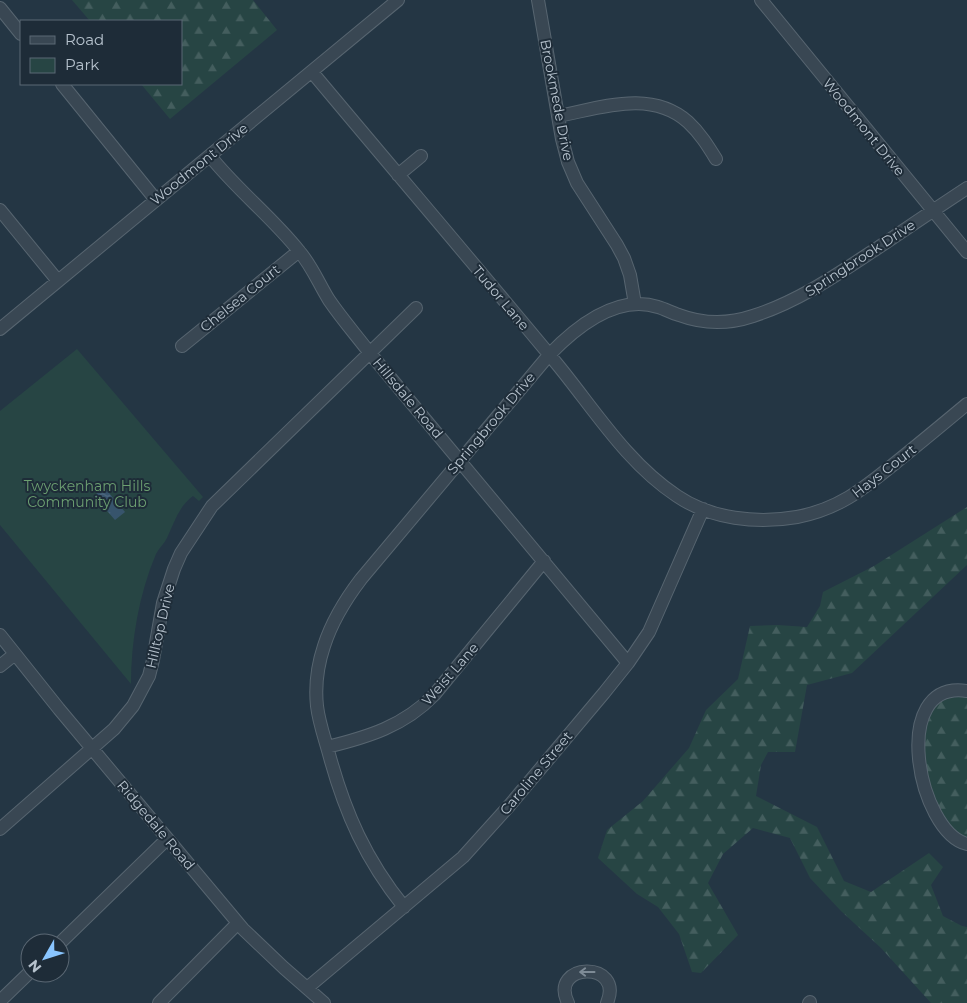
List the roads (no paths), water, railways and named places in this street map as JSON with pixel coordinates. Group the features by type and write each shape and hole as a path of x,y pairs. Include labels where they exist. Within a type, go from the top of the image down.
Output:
{"street":[{"name":"Woodmont Drive","path":"0,329 398,0"},
{"name":"Brookmede Drive","path":"538,0 562,139 571,169 587,201 617,245 630,275 635,304"},
{"name":"Woodmont Drive","path":"761,0 967,252"},
{"path":"0,8 20,33"},
{"name":"Tudor Lane","path":"312,72 631,456 647,473 679,498 703,509"},
{"path":"63,85 156,200"},
{"path":"558,116 625,103 643,102 661,106 688,122 703,139 716,159"},
{"name":"Hillsdale Road","path":"210,156 225,175 276,224 299,251 314,272 329,300 369,352 628,663"},
{"path":"398,174 422,156"},
{"name":"Springbrook Drive","path":"404,907 383,880 360,842 339,791 321,725 317,695 320,665 329,630 346,599 549,355 603,312 624,305 635,304 657,306 680,316 704,321 733,321 754,316 797,298 830,279 967,188"},
{"path":"0,210 58,281"},
{"name":"Chelsea Court","path":"182,346 299,251"},
{"name":"Hilltop Drive","path":"0,828 124,718 142,691 153,660 159,622 168,586 181,553 201,521 224,493 416,308"},
{"name":"Hays Court","path":"703,509 737,518 764,520 797,517 827,508 862,490 967,404"},
{"name":"Caroline Street","path":"307,988 448,871 486,833 628,663 648,632 703,509"},
{"name":"Weist Lane","path":"327,747 374,734 394,726 417,711 434,694 544,562"},
{"name":"Ridgedale Road","path":"0,635 238,923 277,962 324,1003"},
{"path":"0,666 15,654"},
{"path":"967,691 956,689 944,692 930,702 921,720 918,746 923,784 936,817 948,834 954,839 967,844"},
{"path":"70,934 167,839"},
{"path":"159,1003 238,923"},
{"path":"568,1003 565,991 571,978 584,970 591,970 604,977 608,984 610,990 607,1003"},
{"path":"0,1001 20,982"}],"water":[{"path":"104,487 125,512 115,520 94,496"}],"park label":[{"name":"Twyckenham Hills Community Club","path":"87,494"}]}
